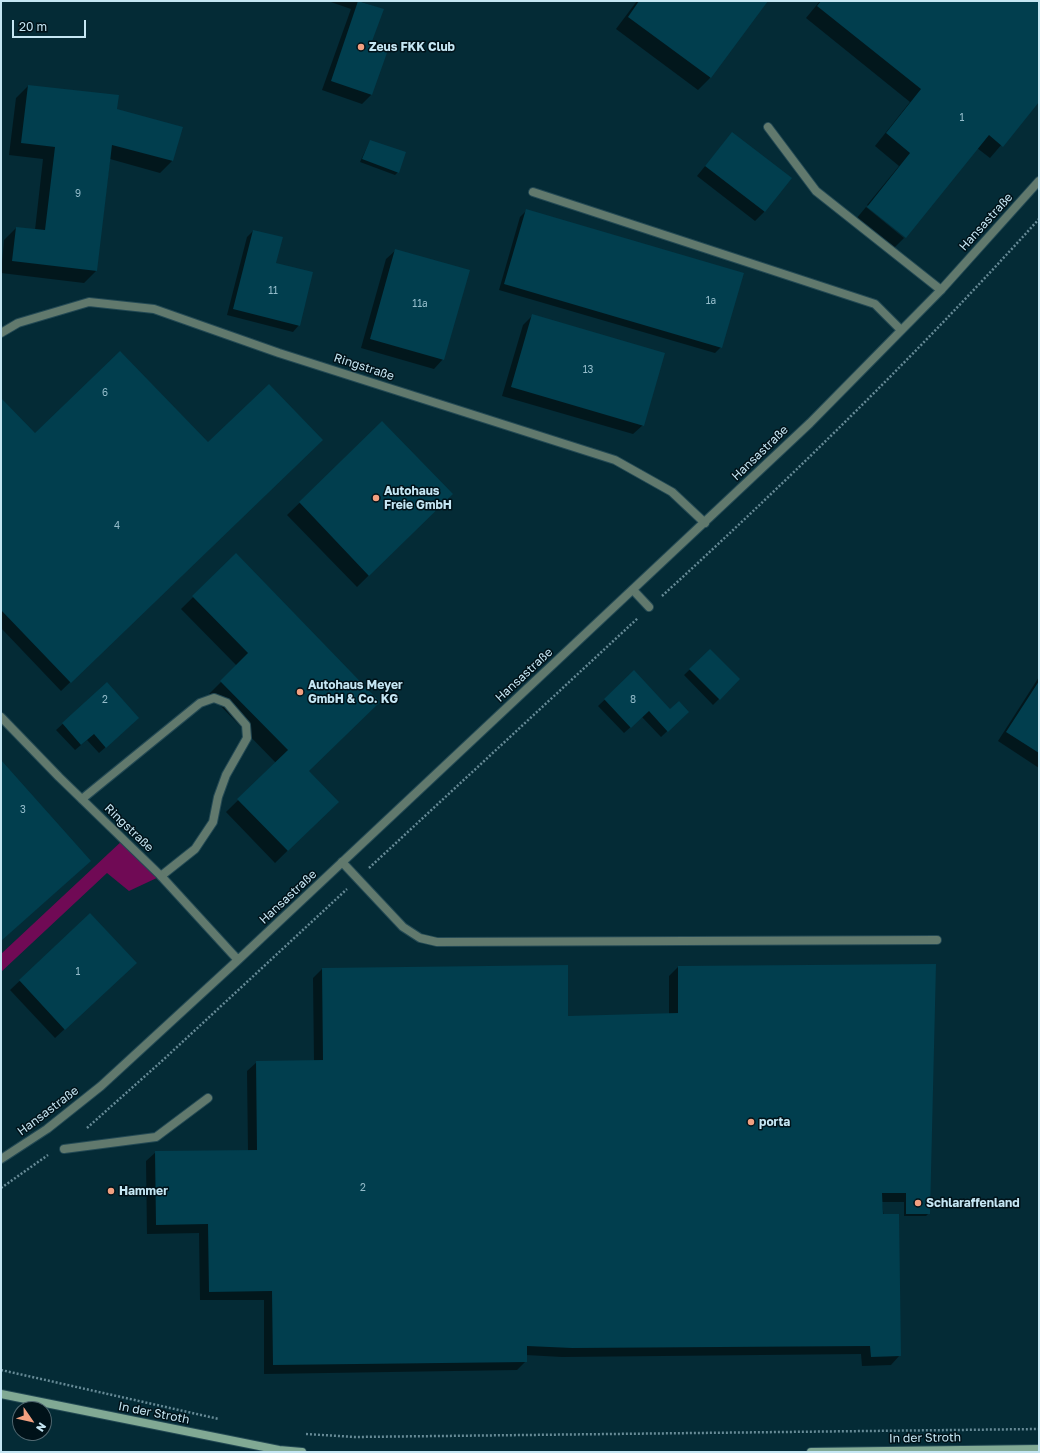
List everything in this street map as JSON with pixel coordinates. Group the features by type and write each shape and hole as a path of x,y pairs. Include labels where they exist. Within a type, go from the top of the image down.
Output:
{"street":[{"path":"768,127 816,191 886,244 941,290"},
{"name":"Hansastraße","path":"1,1159 47,1129 101,1086 238,960 705,523 810,423 941,290 1039,181"},
{"path":"532,192 875,304 901,330"},
{"name":"Ringstraße","path":"1,333 18,323 89,302 154,309 280,353 615,460 672,492 705,523"},
{"path":"633,590 649,607"},
{"path":"82,799 200,703 214,698 227,703 246,725 247,738 226,775 218,797 213,822 195,849 161,876"},
{"name":"Ringstraße","path":"1,717 161,876 238,960"},
{"path":"342,862 403,928 420,938 437,942 938,940"},
{"path":"64,1149 156,1137 208,1098"},
{"name":"In der Stroth","path":"1,1394 279,1450 302,1452"},
{"name":"In der Stroth","path":"811,1452 1039,1449"}],"path":[{"path":"84,1131 169,1055 649,607 725,538 878,390 1039,219"},
{"path":"1,1188 50,1154"},
{"path":"1,1370 222,1420"},
{"path":"299,1434 354,1437 1039,1429"}],"shaded area":[{"path":"124,839 161,876 129,891 107,873 1,972 1,954"}],"building":[{"name":"Zeus FKK Club","path":"358,1 384,9 371,44 388,50 372,95 331,81"},
{"path":"639,1 768,1 711,78 628,17"},
{"path":"821,1 1039,1 1039,102 1003,147 989,135 906,238 867,207 910,153 886,133 921,89 817,6"},
{"path":"28,85 119,95 117,109 183,127 173,161 112,145 97,271 12,261 16,227 45,230 55,147 21,143"},
{"path":"732,132 792,178 765,212 705,166"},
{"path":"370,140 406,152 399,173 362,159"},
{"path":"526,209 744,273 722,348 504,284"},
{"path":"253,230 283,237 276,263 313,272 300,326 233,309"},
{"path":"395,249 470,270 444,360 370,339"},
{"path":"532,314 665,353 644,426 511,387"},
{"path":"120,351 208,442 269,384 323,440 71,683 1,610 1,398 35,433"},
{"name":"Autohaus Freie GmbH","path":"382,421 453,494 369,576 299,502"},
{"name":"Autohaus Meyer GmbH & Co. KG","path":"236,553 380,702 309,771 339,802 288,851 237,799 288,750 220,681 248,653 192,596"},
{"path":"710,649 740,679 720,700 689,669"},
{"path":"634,670 670,709 679,701 689,712 668,732 649,711 631,728 604,699"},
{"path":"1039,681 1039,753 1006,732"},
{"path":"107,682 139,718 106,748 94,734 81,745 62,723"},
{"path":"1,760 91,861 1,941"},
{"path":"90,913 137,963 65,1030 19,980"},
{"path":"936,964 930,1214 906,1214 906,1193 882,1193 883,1214 899,1214 901,1356 871,1357 870,1346 572,1348 527,1346 527,1362 273,1365 272,1291 209,1292 208,1224 156,1225 155,1151 257,1150 256,1061 323,1060 322,968 568,965 568,1016 678,1013 678,966"}],"place":[{"name":"Zeus FKK Club","path":"361,47"},
{"name":"Autohaus Freie GmbH","path":"376,498"},
{"name":"Autohaus Meyer GmbH & Co. KG","path":"300,692"},
{"name":"porta","path":"751,1122"},
{"name":"Hammer","path":"111,1191"},
{"name":"Schlaraffenland","path":"918,1203"}]}
